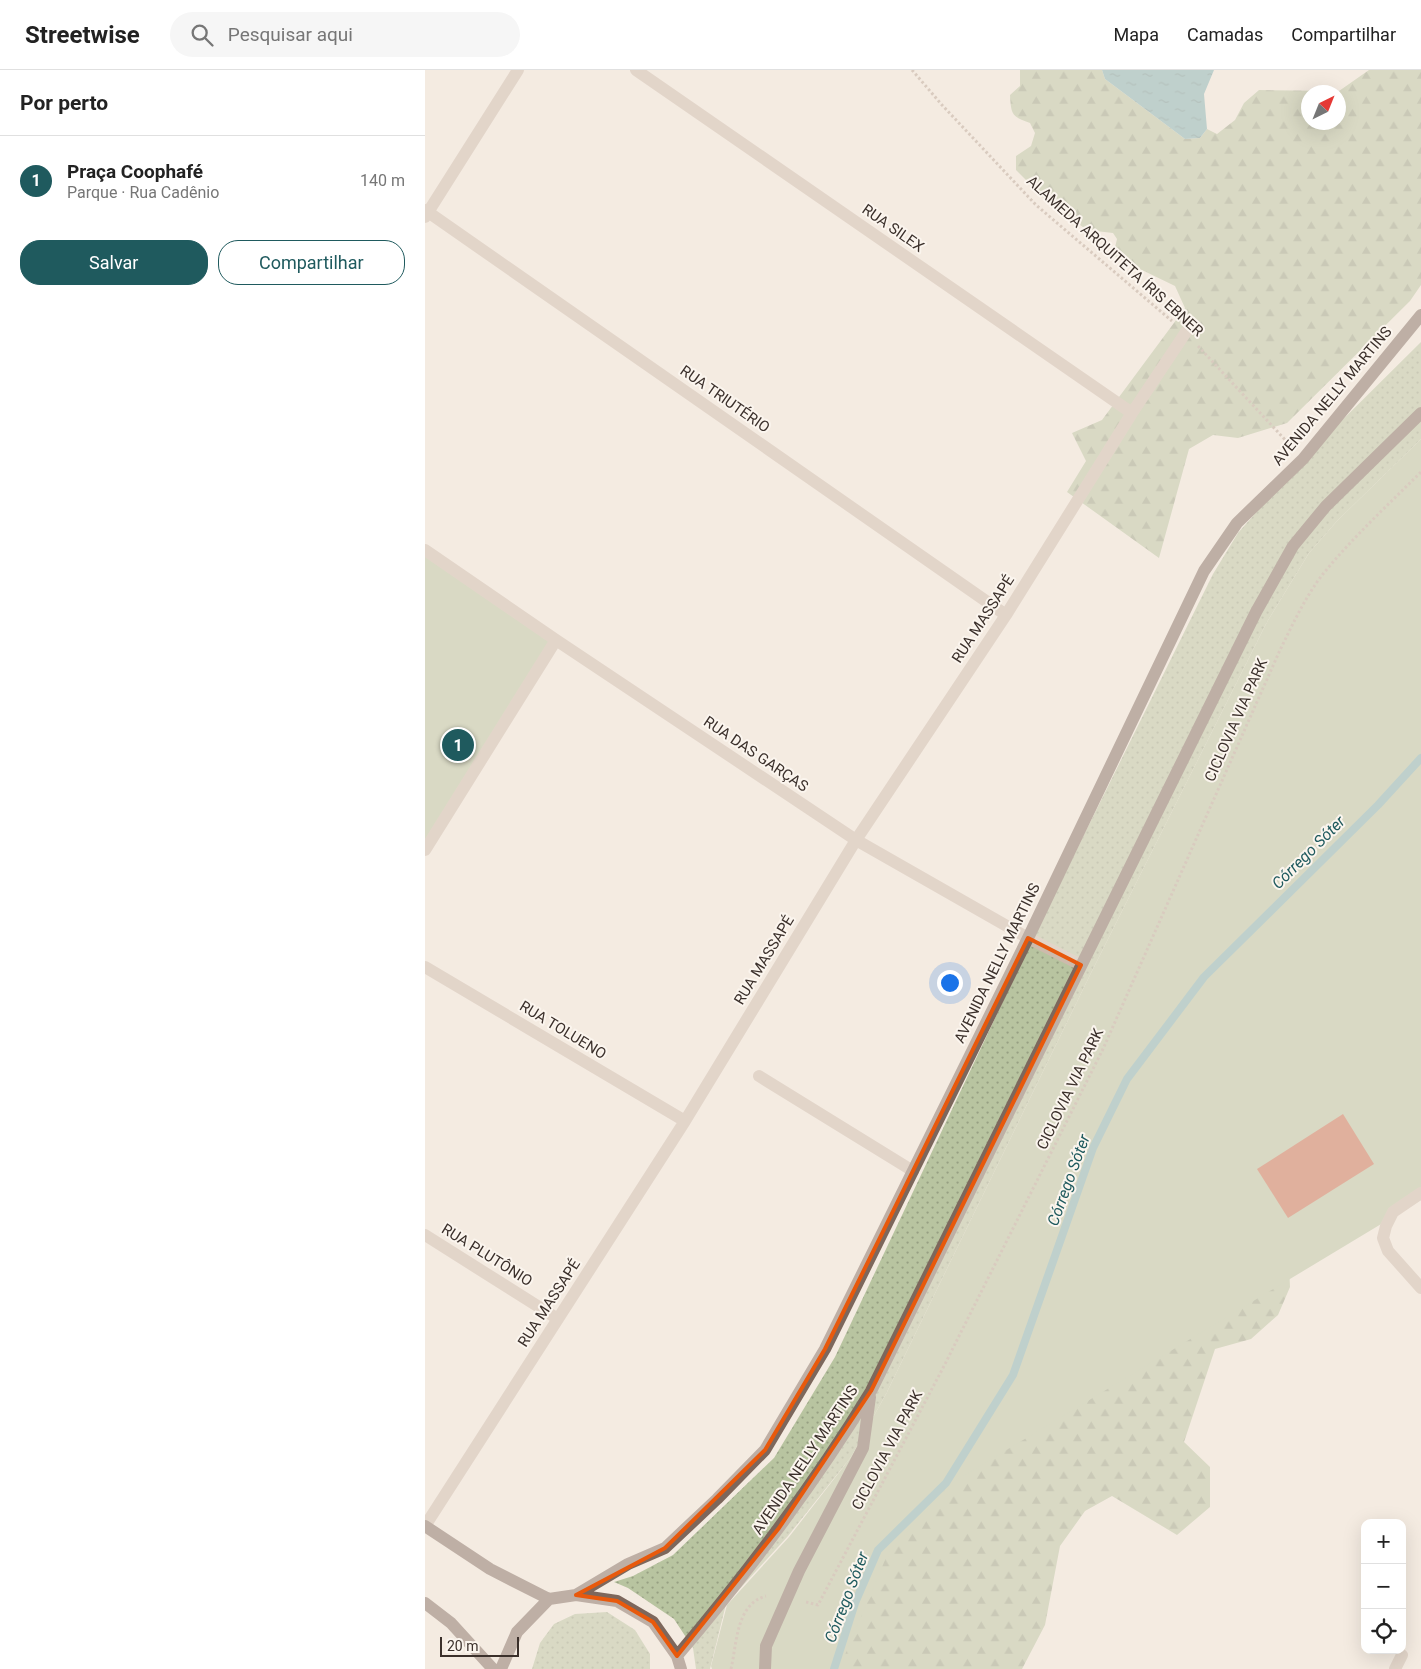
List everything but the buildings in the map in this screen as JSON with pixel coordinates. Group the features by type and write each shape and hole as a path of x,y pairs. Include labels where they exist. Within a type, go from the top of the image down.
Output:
{"main road":[{"name":"AVENIDA NELLY MARTINS","path":"577,1595 628,1564 665,1548 765,1450 825,1349 1028,938 1204,572 1237,523 1303,459 1421,315"},
{"name":"AVENIDA NELLY MARTINS","path":"677,1656 779,1528 840,1442 871,1392 1256,612 1293,546 1326,506 1421,413"},
{"path":"765,1669 766,1646 799,1571 863,1448 871,1392"},
{"path":"425,1526 490,1569 549,1599 577,1595 617,1601 653,1622 677,1656 681,1669"},
{"path":"501,1669 517,1632 549,1599"},
{"path":"425,1603 451,1623 493,1669"}],"street":[{"path":"426,213 518,70"},
{"name":"RUA SILEX","path":"636,70 1132,413"},
{"name":"RUA TRIUTÉRIO","path":"426,213 1006,615"},
{"name":"RUA MASSAPÉ","path":"425,1526 685,1121 856,840 1006,615 1185,332"},
{"name":"RUA DAS GARÇAS","path":"425,550 556,640 856,840 1028,938 1081,965"},
{"path":"425,850 556,640"},
{"name":"RUA TOLUENO","path":"425,967 685,1121"},
{"path":"759,1076 913,1171"},
{"path":"1421,1193 1393,1212 1386,1226 1383,1238 1388,1251 1421,1288"},
{"name":"RUA PLUTÔNIO","path":"425,1236 558,1319"},
{"path":"1395,1669 1402,1656"}],"path":[{"name":"ALAMEDA ARQUITETA ÍRIS EBNER","path":"912,70 1037,205 1185,332 1303,459"},
{"name":"CICLOVIA VIA PARK","path":"731,1669 740,1625 746,1610 757,1598 771,1594 818,1605 944,1366 1103,1049 1279,650 1307,598 1323,574 1371,521 1421,472"}],"highlighted area":[{"path":"1028,938 1081,965 871,1391 779,1528 677,1656 653,1622 617,1601 576,1595 665,1548 765,1450 825,1349"}],"green space":[{"path":"1020,70 1102,70 1105,79 1185,139 1200,138 1207,129 1217,134 1235,120 1244,103 1259,90 1301,91 1301,130 1346,130 1346,86 1369,70 1421,70 1421,285 1410,301 1287,423 1238,438 1213,435 1189,449 1159,558 1067,492 1086,461 1072,433 1102,420 1185,308 1175,286 1113,256 1117,239 1113,233 1087,230 1048,202 1016,170 1016,156 1031,146 1035,133 1030,123 1019,119 1013,114 1010,95 1020,86"},
{"path":"1421,342 1421,439 1337,521 1309,553 1267,622 1090,975 886,1394 851,1457 788,1536 726,1604 710,1669 696,1669 693,1648 674,1619 628,1588 614,1582 633,1576 673,1555 774,1458 835,1357 1032,940 1213,574 1238,533 1303,459"},
{"path":"1421,439 1421,1200 950,1484 888,1553 842,1662 832,1669 712,1669 711,1666 727,1605 789,1537 851,1457 886,1394 1090,975 1267,622 1309,553 1337,521"},
{"path":"425,550 556,640 425,850"},
{"path":"1288,1245 1290,1287 1278,1315 1251,1339 1215,1349 1184,1442 1210,1467 1210,1507 1177,1535 1112,1496 1085,1511 1060,1546 1045,1625 1022,1669 762,1669 877,1531"},
{"path":"607,1612 635,1630 650,1654 650,1669 532,1669 540,1643 554,1624 575,1614"}],"water":[{"path":"1102,70 1214,70 1204,94 1207,129 1200,138 1185,139 1105,79"}],"waterway":[{"name":"Córrego Sóter","path":"834,1669 855,1603 878,1550 946,1483 1013,1375 1093,1148 1127,1079 1204,977 1378,805 1421,758"}],"place":[{"name":"Praça Coophafé","path":"458,745"}]}
